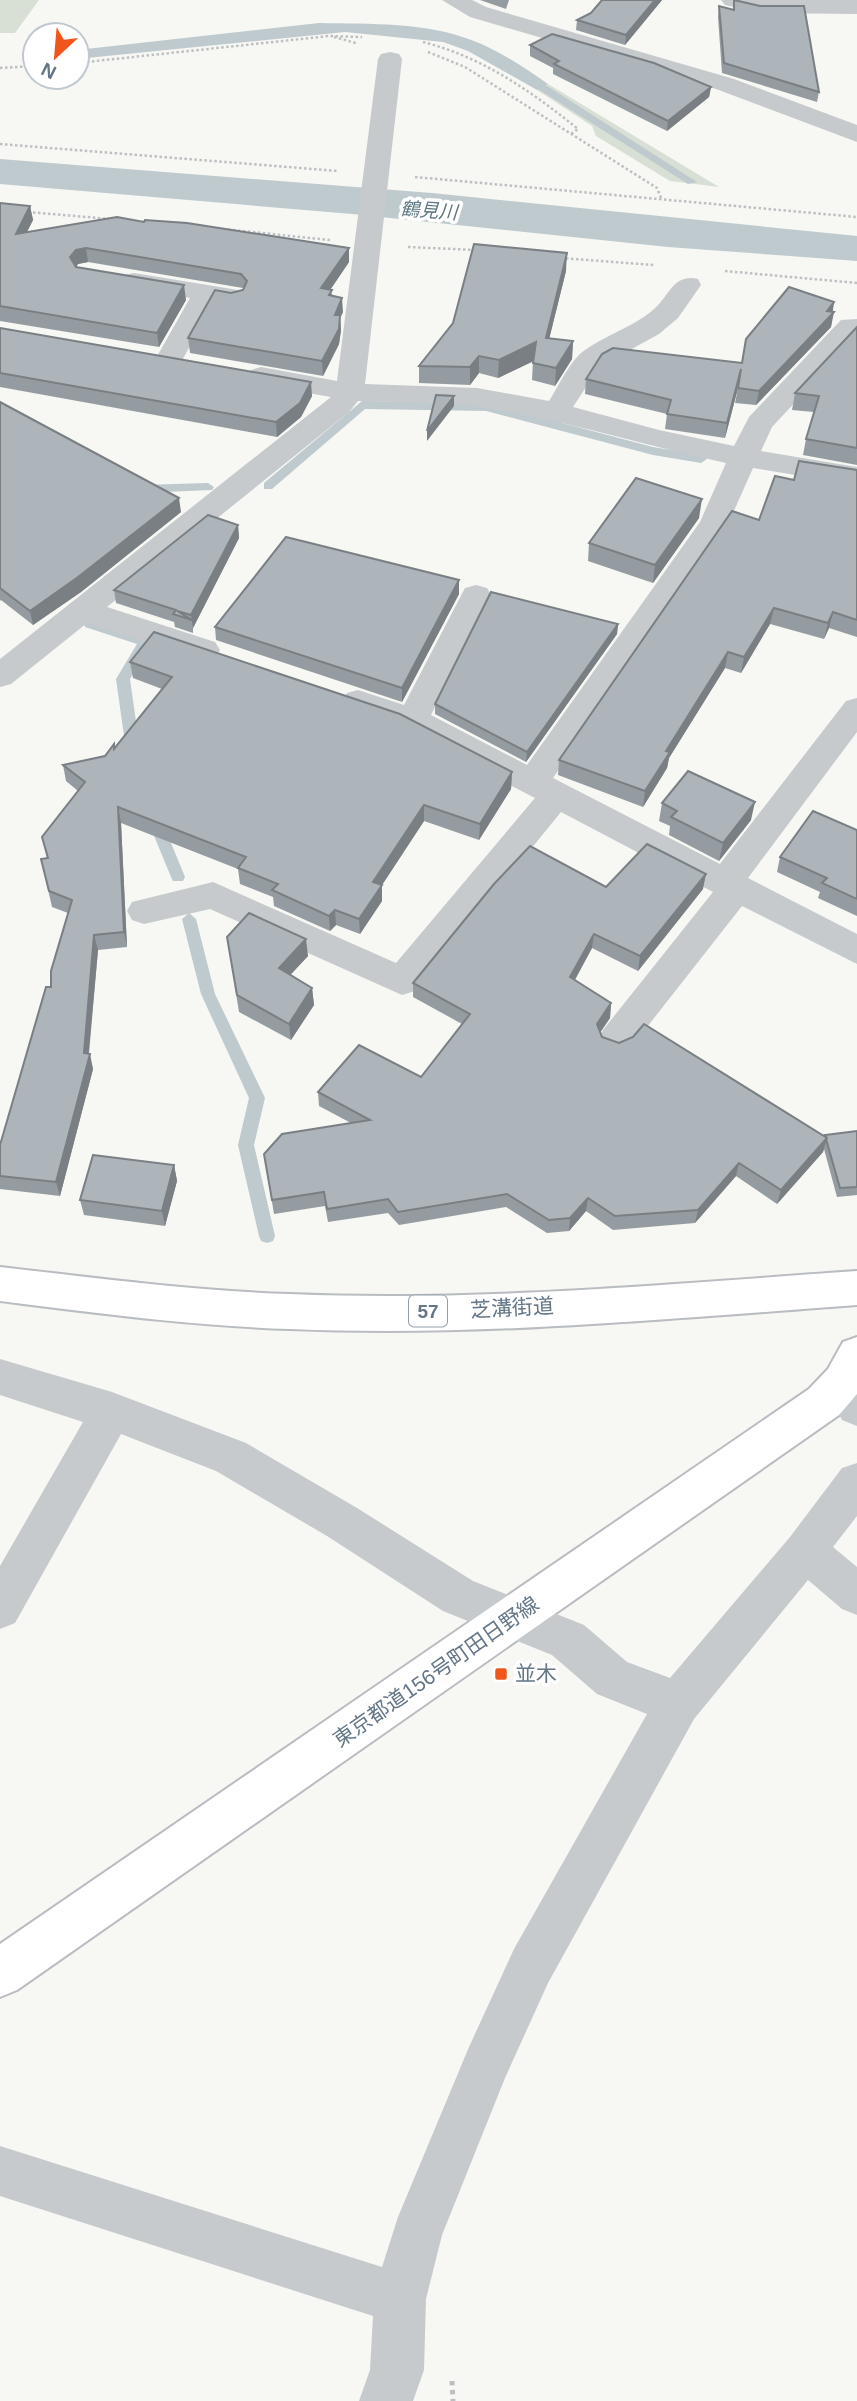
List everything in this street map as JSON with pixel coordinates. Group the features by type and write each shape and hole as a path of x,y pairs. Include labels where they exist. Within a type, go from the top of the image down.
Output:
{"main road":[{"name":"芝溝街道","path":"0,1284 155,1303 332,1313 484,1310 857,1288"},
{"name":"東京都道156号町田日野線","path":"0,1973 852,1381"}],"street":[{"path":"454,0 499,18 725,84 857,134"},
{"path":"733,0 759,6 857,7"},
{"path":"5,666 83,610 339,406 350,392 390,59"},
{"path":"114,277 219,295 169,360"},
{"path":"556,411 589,361 649,328 668,312 688,285"},
{"path":"144,911 213,895 402,981 545,788 714,524 759,424 851,326 857,327"},
{"path":"234,372 350,392 477,397 556,411 657,439 743,457 857,476"},
{"path":"412,720 476,594"},
{"path":"83,610 228,658"},
{"path":"333,693 412,720 857,950"},
{"path":"616,1040 857,709"},
{"path":"0,1377 112,1411 231,1457 342,1522 458,1596 568,1640 613,1679 678,1703"},
{"path":"0,1608 112,1411"},
{"path":"386,2401 397,2370 400,2299 416,2235 485,2064 519,1991 579,1877 678,1703 805,1551 857,1482"},
{"path":"805,1551 857,1594"},
{"path":"0,2171 400,2299"}],"path":[{"path":"91,62 329,36 371,37"},
{"path":"329,36 349,42"},
{"path":"413,40 434,44 489,69 553,108 578,129 571,134"},
{"path":"424,51 464,67 657,188 662,200"},
{"path":"0,68 21,67"},
{"path":"0,144 340,171"},
{"path":"413,177 857,217"},
{"path":"28,212 111,219"},
{"path":"222,229 334,241"},
{"path":"398,246 485,251"},
{"path":"555,257 660,266"},
{"path":"724,271 857,283"}],"shaded area":[{"path":"0,0 39,0 21,21 15,33 0,33"},
{"path":"548,84 719,187 670,181 596,136 592,126 537,90"}],"water":[{"path":"319,23 398,25 437,30 474,41 548,84 537,90 468,51 443,42 345,32 91,58 91,48"},
{"name":"鶴見川","path":"0,159 432,193 857,236 857,261 668,247 352,214 0,184"}],"building":[{"path":"602,0 655,0 626,35 577,20 591,13"},
{"path":"734,0 760,6 804,6 819,92 724,63 719,6 734,10"},
{"path":"552,34 654,63 711,87 668,121 554,64 559,61 530,45"},
{"path":"0,203 30,206 16,234 117,217 144,222 187,223 349,248 321,288 332,290 329,295 342,298 335,315 340,315 339,329 322,361 188,338 215,290 231,293 243,290 247,281 241,274 86,248 76,250 70,257 76,267 184,285 157,333 0,306"},
{"path":"474,244 567,253 546,338 573,341 556,368 533,363 536,342 499,360 479,356 470,367 419,366 453,323"},
{"path":"789,287 834,302 827,311 834,312 759,391 738,388 741,369 727,423 667,414 671,400 586,379 602,354 613,348 742,363 746,339"},
{"path":"857,327 857,448 806,439 819,396 795,393"},
{"path":"0,328 311,382 300,403 276,422 0,373"},
{"path":"436,395 454,396 427,431"},
{"path":"0,402 179,498 30,611 0,588"},
{"path":"799,461 857,470 857,620 833,612 828,623 774,608 744,657 728,652 666,751 670,752 645,791 559,760 732,511 759,520 775,476 794,480"},
{"path":"636,478 702,499 655,565 589,543"},
{"path":"208,515 238,525 191,615 177,611 192,620 173,614 176,610 114,590"},
{"path":"286,537 459,580 402,688 215,627"},
{"path":"491,592 618,624 527,752 435,704"},
{"path":"154,632 400,714 512,772 480,824 424,805 373,882 382,885 359,919 335,910 329,916 272,890 278,884 238,868 246,857 118,807 124,932 94,935 84,1053 90,1054 56,1182 0,1176 0,1145 46,987 51,987 51,971 72,900 49,891 41,859 48,858 42,837 85,782 63,765 105,756 114,744 114,749 172,677 130,662"},
{"path":"688,771 755,802 723,843 671,817 677,811 662,803"},
{"path":"813,811 857,830 857,899 822,883 827,878 780,857"},
{"path":"647,844 706,874 640,956 594,934 570,977 611,1003 597,1024 602,1037 619,1043 633,1037 644,1024 827,1138 781,1190 739,1163 698,1210 615,1216 588,1198 570,1218 549,1220 507,1194 398,1212 388,1199 327,1209 324,1192 272,1200 264,1154 282,1134 370,1120 318,1092 359,1045 421,1077 470,1014 413,983 494,884 530,846 606,887"},
{"path":"249,913 306,939 279,968 312,988 289,1024 237,995 227,937"},
{"path":"857,1131 857,1187 840,1188 825,1135"},
{"path":"93,1155 174,1165 162,1211 80,1200"}],"waterway":[{"path":"526,77 692,182"},
{"path":"268,486 362,405 486,407 653,451 701,459"},
{"path":"140,489 208,487"},
{"path":"90,624 145,642 123,679 133,750"},
{"path":"155,821 178,877"},
{"path":"189,919 208,994 257,1098 246,1145 267,1236"}],"place":[{"name":"並木","path":"501,1674"}]}
